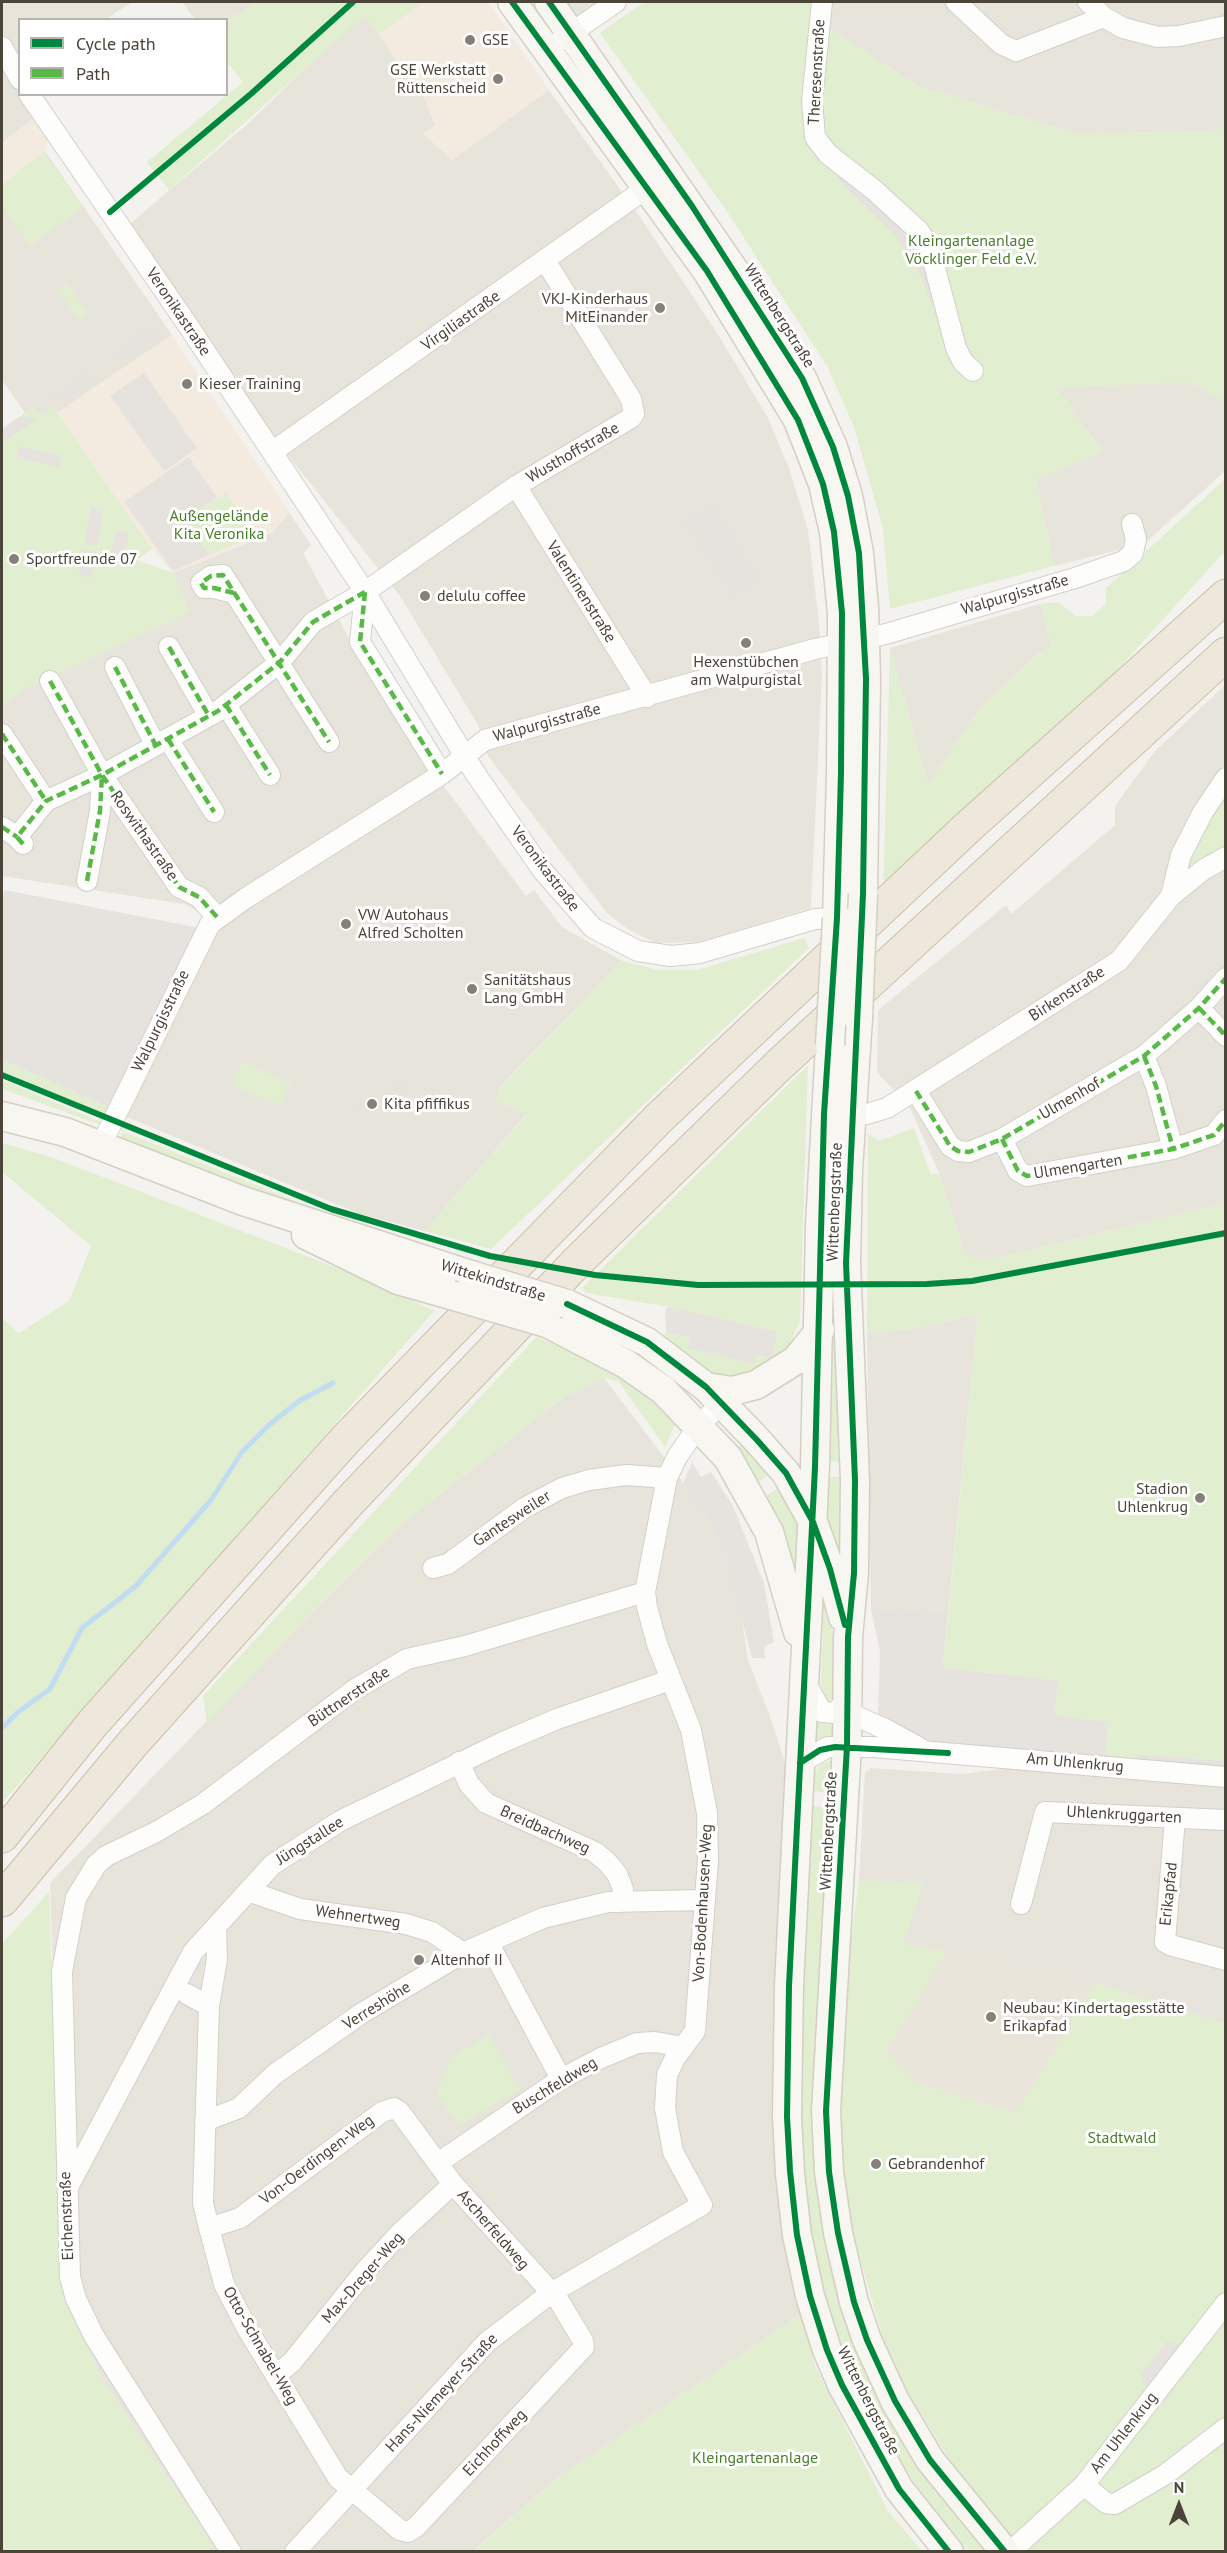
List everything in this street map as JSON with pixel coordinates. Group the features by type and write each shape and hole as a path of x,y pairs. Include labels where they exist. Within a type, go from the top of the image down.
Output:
{"highway":[{"path":"2,1836 93,1723 346,1439 659,1118 967,828 1226,596"},
{"path":"2,1900 133,1743 332,1520 576,1263 789,1056 1226,654"}],"main road":[{"name":"Wittenbergstraße","path":"512,2 707,271 806,437 823,484 834,532 841,602 853,640 863,894 858,1018 838,1114 820,1330 787,2069 790,2171 797,2235 827,2350 842,2385 898,2489 950,2552"},
{"name":"Wittenbergstraße","path":"549,2 692,206 802,378 833,447 848,496 859,553 841,773 837,918 830,1045 838,1114 855,1492 854,1573 848,1637 847,1746 826,2112 829,2172 838,2233 854,2302 867,2340 895,2401 930,2460 1005,2552"},
{"name":"Wittekindstraße","path":"2,1116 55,1128 243,1201 471,1275 557,1313 647,1342 714,1395 786,1473 813,1522 830,1569 848,1637"},
{"name":"Wittekindstraße","path":"243,1201 347,1257 398,1280 451,1295 557,1313 663,1390 699,1425 728,1458 769,1532 787,1587 805,1672"},
{"path":"714,1395 765,1381 796,1360 820,1330"}],"street":[{"path":"547,50 616,2"},
{"name":"Theresenstraße","path":"822,2 812,91 814,137 828,154 874,190 919,231 930,249 956,348 963,362 973,371"},
{"path":"956,2 1002,44 1016,51 1104,17"},
{"path":"1088,2 1104,17 1123,28 1158,37 1179,36 1226,26"},
{"path":"2,47 18,75"},
{"name":"Veronikastraße","path":"30,96 273,452 365,592 463,756 543,871 593,928 638,951 671,956 700,953 815,919 837,918"},
{"name":"Virgiliastraße","path":"273,452 546,262 648,187"},
{"name":"Wusthoffstraße","path":"365,592 516,486 622,425 634,414 631,399 546,262"},
{"name":"Valentinenstraße","path":"516,486 647,697"},
{"name":"Walpurgisstraße","path":"101,1145 210,924 217,917 442,774 484,740 853,640 1125,561 1134,552 1136,539 1132,524"},
{"path":"365,592 360,642 442,774"},
{"name":"Roswithastraße","path":"14,836 46,801 102,775 226,705 280,662 313,622 365,592"},
{"path":"234,593 330,742"},
{"path":"169,647 209,716"},
{"path":"115,667 162,741 214,812"},
{"name":"Roswithastraße","path":"50,681 102,775 179,887 199,897 217,917"},
{"path":"226,705 270,775"},
{"path":"2,734 46,801"},
{"name":"Roswithastraße","path":"87,881 100,811 102,775"},
{"name":"Birkenstraße","path":"838,1114 887,1108 1119,961 1171,896 1181,855 1203,812 1226,778"},
{"path":"1171,896 1203,870 1226,857"},
{"name":"Ulmenhof","path":"916,1091 950,1146 958,1151 969,1152 1002,1139 1144,1056 1199,1008 1226,978"},
{"path":"1199,1008 1226,1036"},
{"path":"1144,1056 1156,1086 1173,1149"},
{"name":"Ulmengarten","path":"1002,1139 1018,1171 1027,1176 1173,1149 1214,1136 1226,1120"},
{"path":"699,1425 714,1395"},
{"name":"Von-Bodenhausen-Weg","path":"699,1425 667,1478 645,1592 647,1607 670,1680 691,1730 704,1785 709,1837 695,2031 667,2075 665,2108 673,2152 702,2205"},
{"name":"Gantesweiler","path":"433,1568 448,1564 524,1508 562,1488 589,1480 626,1475 667,1478"},
{"name":"Büttnerstraße","path":"113,1851 156,1832 203,1804 354,1690 407,1659 465,1647 645,1592"},
{"path":"805,1672 822,1712 835,1713 844,1703 847,1704"},
{"name":"Jüngstallee","path":"66,2190 172,1986 193,1952 272,1865 340,1821 459,1762 557,1719 670,1680"},
{"name":"Am Uhlenkrug","path":"847,1704 925,1751"},
{"name":"Am Uhlenkrug","path":"800,1763 828,1747 847,1746 1226,1777"},
{"name":"Breidbachweg","path":"459,1762 469,1784 486,1803 595,1852 607,1862 623,1889 621,1902"},
{"name":"Uhlenkruggarten","path":"1021,1904 1045,1812 1226,1820"},
{"name":"Erikapfad","path":"1175,1818 1165,1942 1170,1946 1226,1960"},
{"name":"Eichenstraße","path":"113,1851 96,1865 76,1898 62,1971 70,2277 76,2299 94,2336 231,2552"},
{"name":"Wehnertweg","path":"248,1892 300,1909 406,1924 432,1932 463,1953"},
{"name":"Verreshöhe","path":"206,2121 239,2108 275,2074 352,2020 463,1953 543,1918 608,1902 705,1900"},
{"name":"Otto-Schnabel-Weg","path":"216,1927 216,1959 208,2006 203,2203 209,2228 224,2284 248,2330 338,2478 353,2490"},
{"path":"488,1942 561,2079"},
{"path":"187,1994 208,2006"},
{"name":"Buschfeldweg","path":"438,2163 561,2079 601,2058 637,2043 655,2042 683,2048"},
{"name":"Von-Oerdingen-Weg","path":"209,2228 240,2218 388,2109 394,2108 400,2112 438,2163"},
{"name":"Ascherfeldweg","path":"438,2163 453,2184 551,2293"},
{"name":"Max-Dreger-Weg","path":"276,2375 292,2362 365,2271 400,2232 453,2184"},
{"name":"Hans-Niemeyer-Straße","path":"296,2552 487,2342 551,2293 702,2205"},
{"name":"Eichhoffweg","path":"353,2490 400,2530 408,2532 416,2527 581,2352 583,2341 559,2301 551,2293"},
{"name":"Am Uhlenkrug","path":"1010,2552 1084,2485 1226,2303"},
{"path":"1084,2485 1106,2503 1115,2504 1166,2474 1226,2428"}],"shaded area":[{"path":"2,2 132,2 108,18 18,18 18,96 22,96 39,114 2,143"},
{"path":"182,2 258,2 228,20 228,18 194,18"},
{"path":"425,2 488,2 549,90 452,160 423,133 436,125 424,98 378,34"},
{"path":"564,2 611,2 579,23"},
{"path":"825,2 1225,2 1225,128 1213,131 1076,134 918,86 824,25"},
{"path":"365,15 424,98 436,126 423,133 452,160 549,90 640,217 719,336 768,418 789,468 808,530 819,623 822,674 811,908 698,942 656,943 629,930 607,913 488,756 478,725 400,596 223,374 126,227 250,122 333,41"},
{"path":"39,114 50,132 45,151 2,185 2,143"},
{"path":"45,151 172,335 57,413 53,408 41,416 33,407 25,413 2,380 2,185"},
{"path":"838,168 918,242 938,306 933,307 919,273 896,236 838,179"},
{"path":"145,332 161,335 123,360 110,356"},
{"path":"172,335 289,512 273,531 173,573 152,549 57,413"},
{"path":"144,373 197,448 164,471 110,396"},
{"path":"84,374 99,377 64,401 49,399"},
{"path":"1189,382 1225,400 1225,471 1144,544 1054,566 1036,479 1103,451 1078,419 1068,401 1053,387"},
{"path":"20,416 37,419 7,440 2,439 2,429"},
{"path":"19,447 62,455 59,467 16,458"},
{"path":"189,457 217,498 185,519 209,555 173,571 124,502"},
{"path":"713,505 757,579 733,595 685,521"},
{"path":"91,507 103,510 97,546 84,544"},
{"path":"289,512 311,545 303,553 350,640 432,770 206,915 184,904 2,876 2,706 27,687 189,612 173,573 273,532"},
{"path":"116,530 129,533 122,563 110,561"},
{"path":"83,550 96,552 91,578 79,575"},
{"path":"1040,604 1052,645 1038,654 981,707 928,784 890,648"},
{"path":"1225,685 1225,763 1199,804 1175,854 1210,877 1225,868 1225,1203 984,1261 965,1255 939,1173 910,1108 877,1072 878,1010 1006,905 1011,914 1115,825 1115,806 1155,751"},
{"path":"443,785 526,896 534,890 562,927 622,961 500,1087 495,1099 527,1114 425,1231 360,1214 122,1115 206,948 223,927 320,859"},
{"path":"5,890 200,928 109,1107 2,1060 2,899"},
{"path":"403,1081 409,1091 392,1102 386,1092"},
{"name":"Kita pfiffikus","path":"385,1093 391,1102 371,1113 356,1107 360,1098 369,1102"},
{"path":"669,1307 777,1332 772,1358 757,1354 754,1364 687,1348 689,1337 666,1333 665,1309"},
{"path":"978,1314 948,1612 871,1609 867,1333 917,1328"},
{"name":"Altenhof II","path":"604,1378 686,1486 707,1518 725,1557 739,1600 748,1660 783,1756 792,1804 802,2313 556,2479 473,2551 217,2551 102,2379 63,2280 50,1883 321,1603 403,1523 564,1397"},
{"path":"692,1462 701,1477 711,1472 733,1506 764,1583 774,1642 764,1647 765,1658 752,1658 725,1557 706,1516 683,1484"},
{"path":"871,1609 948,1612 943,1668 1058,1680 1055,1716 1108,1722 1105,1760 953,1747 925,1741 878,1717 880,1652"},
{"path":"1136,1754 1225,1761 1225,1772 1141,1765"},
{"path":"1049,1763 1225,1778 1225,2024 1095,1983 1015,2114 859,1880 865,1772 871,1768 961,1774"},
{"name":"Neubau: Kindertagesstätte Erikapfad","path":"947,1952 1095,1983 1015,2114 916,2083 886,2051"},
{"path":"1167,2341 1185,2344 1148,2392 1141,2375"}],"green space":[{"path":"258,2 425,2 378,34 364,16 169,190 147,162 243,82 228,63 228,20"},
{"name":"Kleingartenanlage Vöcklinger Feld e.V.","path":"644,2 825,2 824,25 918,86 1076,134 1213,131 1225,128 1225,400 1189,382 1054,388 1068,401 1078,419 1103,451 1036,479 1054,566 890,609 883,529 854,427 827,366 724,207 600,33"},
{"path":"43,152 83,207 30,246 2,206 2,185"},
{"path":"67,283 88,314 79,320 58,289"},
{"path":"33,407 41,416 53,407 152,549 137,560 173,573 190,612 27,687 2,706 2,429"},
{"path":"1225,479 1225,551 1070,722 883,899 890,648 928,783 981,707 1038,654 1052,645 1040,604 1059,602 1075,616 1092,616 1106,604 1106,588"},
{"name":"Außengelände Kita Veronika","path":"226,493 256,536 209,555 185,519"},
{"path":"1225,793 1225,847 1198,864 1189,864 1189,855"},
{"path":"804,938 809,948 491,1249 425,1231 527,1115 494,1099 500,1088 622,961 659,970 697,970"},
{"path":"2,1060 109,1107 105,1114 94,1111 2,1071"},
{"path":"242,1062 291,1083 281,1106 232,1085"},
{"path":"808,1065 800,1321 793,1336 792,1351 752,1377 713,1376 663,1336 666,1333 689,1337 687,1347 754,1364 756,1354 777,1333 669,1307 587,1293 582,1288"},
{"path":"2,1080 101,1122 98,1124 2,1089"},
{"path":"914,1128 931,1175 939,1173 965,1255 984,1261 1225,1203 1225,1761 1137,1754 1141,1765 1108,1763 1055,1716 1058,1680 943,1668 978,1314 917,1328 867,1333 868,1134 879,1141"},
{"path":"122,1131 303,1204 419,1242 420,1246 481,1261 473,1268 371,1237 129,1145 121,1137"},
{"path":"2,1143 54,1158 388,1288 434,1311 2,1803 2,1318 19,1333 69,1301 91,1246 2,1172"},
{"path":"831,1298 838,1298 843,1462 824,1461"},
{"path":"536,1337 606,1366 661,1405 676,1422 665,1447 618,1381 604,1378 564,1397 403,1523 321,1603 207,1723 203,1696"},
{"path":"746,1443 773,1472 754,1485 737,1448"},
{"path":"824,1477 844,1477 842,1563 822,1507"},
{"path":"783,1485 800,1514 799,1582 761,1499"},
{"path":"822,1570 831,1610 834,1667 835,1703 829,1704 821,1689"},
{"path":"811,1715 835,1726 834,1735 811,1741"},
{"path":"833,1760 836,1793 807,1791 810,1778 821,1764"},
{"path":"806,1806 835,1808 836,2263 989,2551 969,2551 931,2506 898,2458 842,2355 815,2270 796,2151"},
{"name":"Stadtwald","path":"859,1880 924,1883 903,1944 947,1952 886,2051 916,2083 1015,2114 1095,1983 1225,2024 1225,2551 1015,2551 991,2525 910,2396 882,2335 843,2199 833,2075"},
{"path":"49,1892 63,2280 102,2379 217,2551 2,2552 2,1944"},
{"path":"489,2034 520,2090 460,2125 436,2094 452,2057"},
{"name":"Kleingartenanlage","path":"802,2313 815,2366 888,2511 922,2551 473,2552 556,2479"}],"waterway":[{"path":"2,1728 18,1712 50,1689 82,1628 136,1586 211,1500 242,1452 269,1425 299,1401 333,1383"}],"marked path":[{"path":"234,593 204,588 201,583 211,576 223,575 329,742"},
{"path":"365,592 360,642 442,774"},
{"path":"23,844 17,837 46,801 102,775 218,711 280,662 313,622 365,592"},
{"path":"169,647 209,716"},
{"path":"115,667 155,744"},
{"path":"50,681 102,775 179,887 199,897 217,917"},
{"path":"226,705 270,775"},
{"path":"2,734 46,801"},
{"path":"168,739 214,812"},
{"path":"87,881 100,811 102,775"},
{"path":"2,827 17,837"},
{"path":"916,1091 950,1146 958,1151 969,1152 1002,1139 1144,1056 1199,1008 1226,978"},
{"path":"1199,1008 1226,1036"},
{"path":"1144,1056 1156,1086 1173,1149"},
{"path":"1002,1139 1018,1171 1027,1176 1173,1149 1214,1135 1226,1120"}],"cycle path":[{"path":"110,212 252,93 353,2"},
{"path":"512,2 707,271 798,420 823,484 834,532 842,613 841,773 837,918 824,1114 815,1467 789,1986 787,2117 790,2171 797,2235 810,2296 827,2350 842,2385 899,2489 949,2552"},
{"path":"549,2 692,206 802,378 833,447 848,496 859,553 866,679 863,894 846,1263 855,1480 854,1573 848,1637 847,1746 826,2111 829,2172 838,2233 854,2302 867,2340 895,2401 930,2460 1005,2552"},
{"path":"2,1075 331,1209 490,1256 595,1275 698,1285 927,1284 972,1281 1226,1233"},
{"path":"567,1304 647,1342 706,1387 786,1473 813,1522 830,1569 845,1625"},
{"path":"800,1763 820,1750 835,1747 948,1753"}],"place":[{"name":"GSE","path":"470,40"},
{"name":"GSE Werkstatt Rüttenscheid","path":"498,79"},
{"name":"VKJ-Kinderhaus MitEinander","path":"660,308"},
{"name":"Kieser Training","path":"187,384"},
{"name":"Sportfreunde 07","path":"14,559"},
{"name":"delulu coffee","path":"425,596"},
{"name":"Hexenstübchen am Walpurgistal","path":"746,643"},
{"name":"VW Autohaus Alfred Scholten","path":"346,924"},
{"name":"Sanitätshaus Lang GmbH","path":"472,989"},
{"name":"Kita pfiffikus","path":"372,1104"},
{"name":"Stadion Uhlenkrug","path":"1200,1498"},
{"name":"Altenhof II","path":"419,1960"},
{"name":"Neubau: Kindertagesstätte Erikapfad","path":"991,2017"},
{"name":"Gebrandenhof","path":"876,2164"}]}
